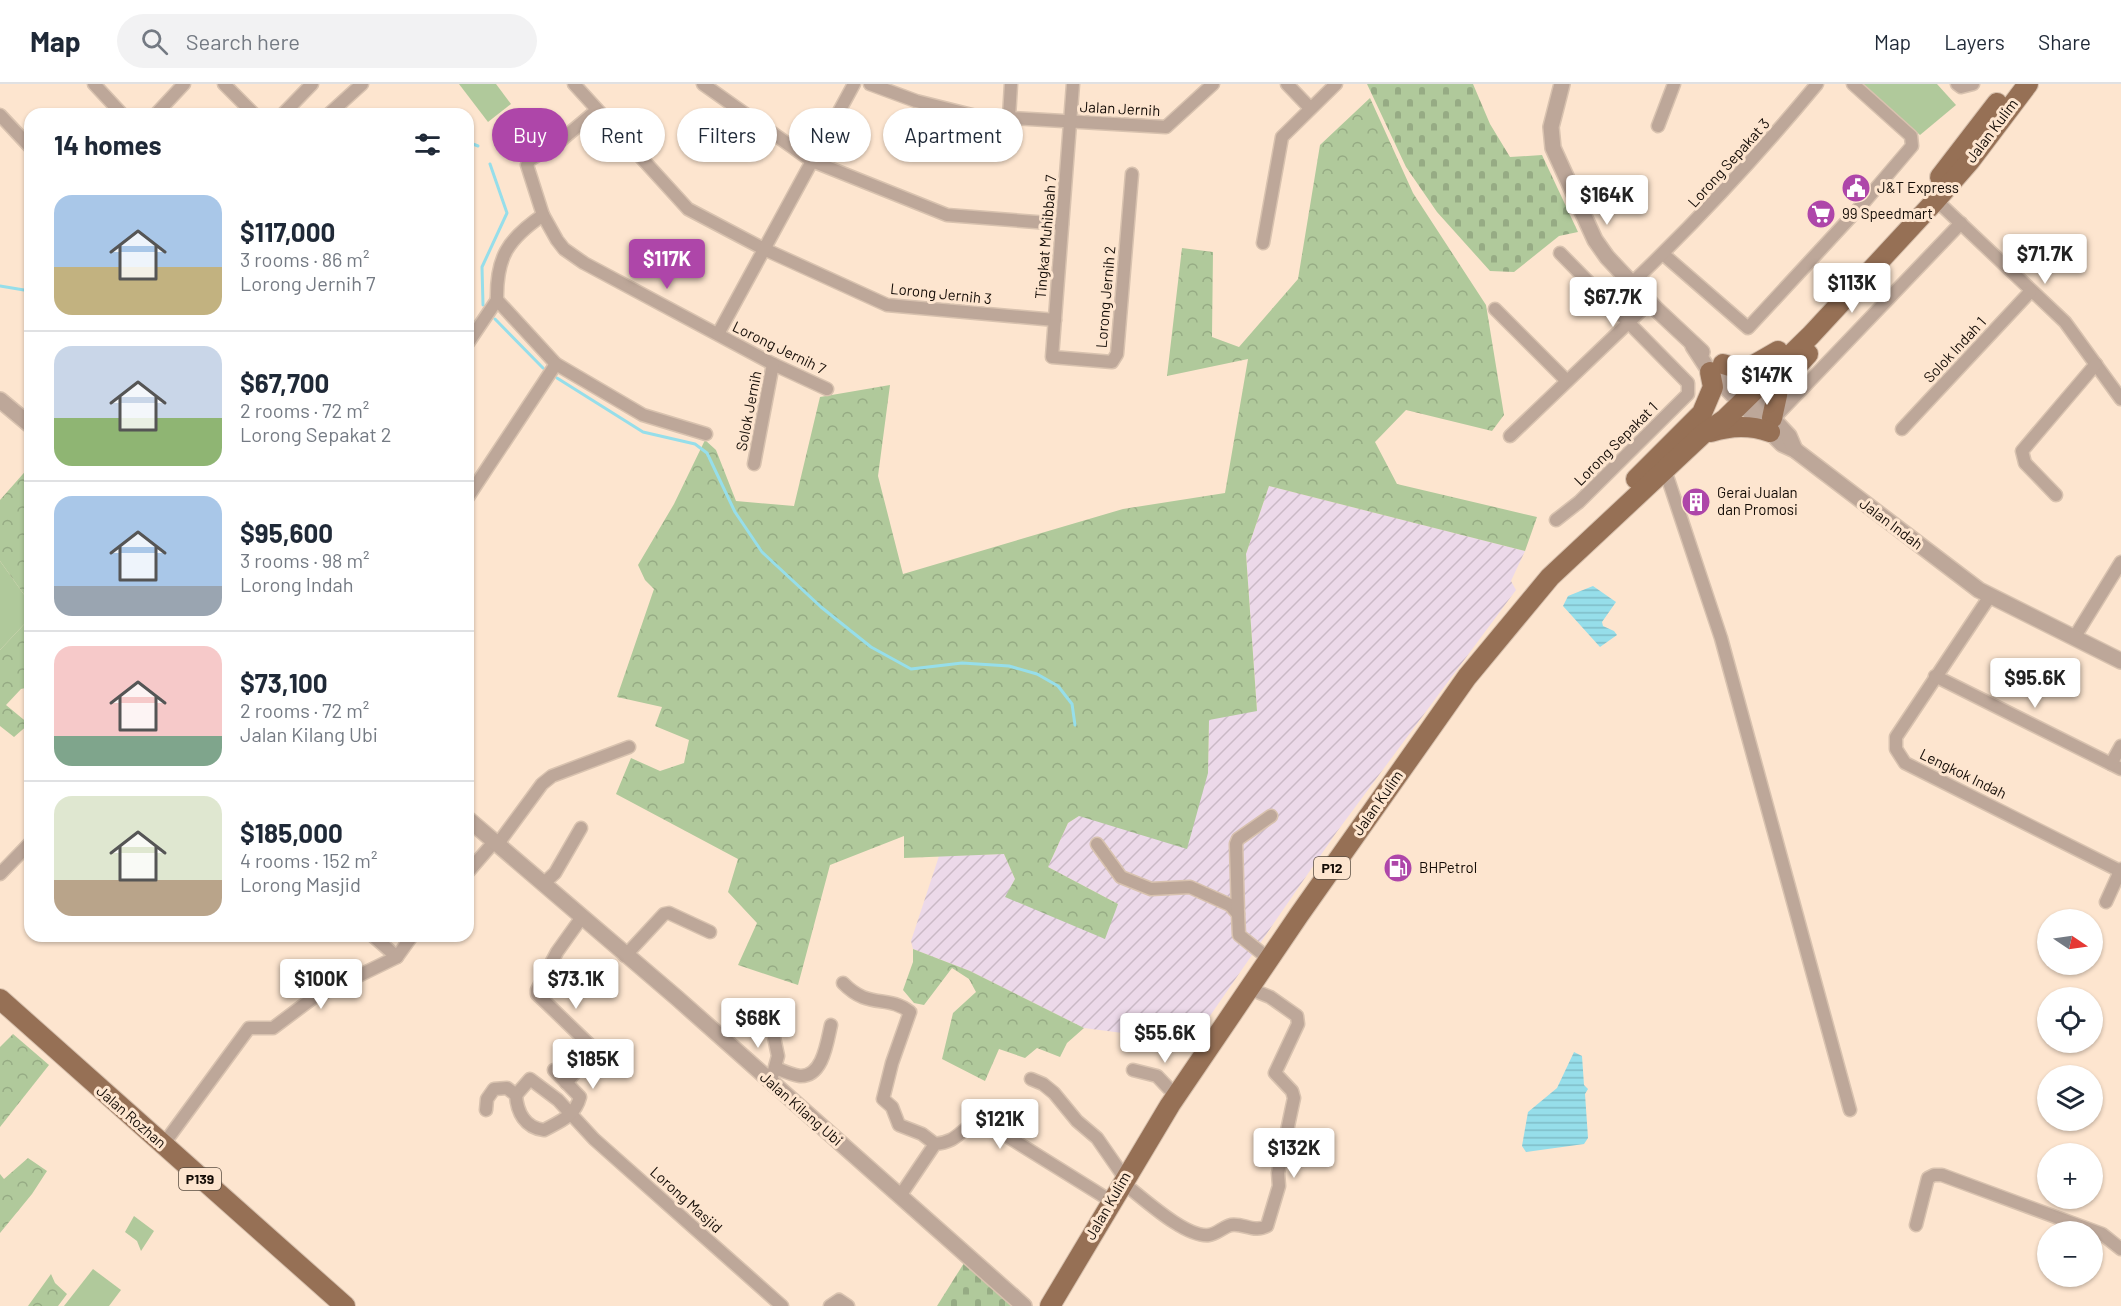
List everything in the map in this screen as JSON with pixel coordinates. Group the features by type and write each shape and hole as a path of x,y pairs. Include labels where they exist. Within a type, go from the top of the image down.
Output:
{"main road":[{"name":"Jalan Kulim","path":"1742,394 1778,351 1876,249 1936,182 2012,84"},
{"name":"Jalan Kulim","path":"1050,1306 1123,1180 1176,1096 1248,988 1467,677 1550,577 1703,434 1719,409 1742,394 1840,305 1970,161 2028,84"},
{"path":"1703,434 1740,426 1755,427 1773,424 1779,386 1824,339 1840,305"},
{"path":"1616,516 1634,481 1702,413 1713,387 1717,368 1752,366 1778,351"},
{"name":"Jalan Rozhan","path":"0,999 345,1306"}],"street":[{"path":"94,84 116,108"},
{"path":"162,108 184,84"},
{"path":"224,84 248,108"},
{"path":"290,108 312,84"},
{"path":"336,108 362,84"},
{"name":"Lorong Jernih 3","path":"573,84 595,108"},
{"path":"703,84 789,145"},
{"name":"Lorong Jernih 7","path":"841,108 854,84"},
{"name":"Jalan Jernih","path":"870,84 916,101 944,108"},
{"path":"1010,108 1011,84"},
{"name":"Tingkat Muhibbah 7","path":"1052,357 1073,84"},
{"name":"Jalan Jernih","path":"1023,118 1166,127 1213,84"},
{"path":"1287,84 1310,108"},
{"path":"1263,243 1282,137 1336,84"},
{"name":"Jalan Indah","path":"1562,84 1551,127 1553,148 1596,240 1607,257 1650,302 1773,424 1782,444 1795,450 1990,596 2121,661"},
{"path":"1658,126 1674,84"},
{"name":"Lorong Sepakat 3","path":"1632,283 1663,254 1775,134 1817,84"},
{"path":"1663,254 1748,328 1860,207 1912,146 1911,136 1853,84"},
{"path":"1957,84 1961,87 1973,84"},
{"path":"0,115 24,141"},
{"name":"Lorong Jernih 7","path":"580,124 559,142 530,160 527,165 543,215 557,240 571,254 773,364 827,389"},
{"name":"Lorong Jernih 3","path":"645,162 688,209 764,249 887,305 1055,320"},
{"name":"Lorong Jernih 7","path":"718,334 811,162"},
{"path":"814,162 947,215 1062,224"},
{"name":"Lorong Jernih 2","path":"1052,357 1112,362 1117,354 1132,174"},
{"path":"1936,200 2030,292 2065,322 2121,399"},
{"path":"474,334 497,300 501,261 508,246 526,227 543,215"},
{"path":"1773,424 1778,414 1961,223"},
{"path":"1560,253 1629,323"},
{"name":"Solok Indah 1","path":"1902,429 2030,292"},
{"path":"497,300 556,364 643,415 706,434"},
{"path":"1510,436 1650,302"},
{"path":"1495,309 1567,381"},
{"name":"Lorong Sepakat 1","path":"1556,520 1579,502 1688,394 1688,383 1629,323"},
{"path":"474,488 556,364"},
{"name":"Solok Jernih","path":"754,464 773,364"},
{"path":"2056,495 2025,463 2022,451 2096,364"},
{"path":"0,400 24,420"},
{"path":"1665,470 1721,638 1850,1110"},
{"path":"2074,638 2121,562"},
{"name":"Lengkok Indah","path":"1990,596 1896,737 1898,757 1905,763 2121,870"},
{"path":"1935,676 2116,767 2121,746"},
{"path":"474,866 496,843 542,784 552,776 629,747"},
{"path":"1269,959 1239,935 1236,844 1238,839 1271,816"},
{"name":"Jalan Kilang Ubi","path":"474,824 625,956 773,1074 900,1196 1024,1306"},
{"path":"543,884 555,873 580,828"},
{"path":"1097,844 1121,877 1151,889 1190,888 1230,904 1238,914"},
{"path":"0,874 24,849"},
{"path":"2106,902 2121,870"},
{"path":"625,956 664,914 669,913 710,932"},
{"path":"566,1083 580,1067 592,1047 537,994 537,990 557,952 582,917"},
{"path":"380,942 397,957"},
{"path":"163,1145 249,1028 273,1028 313,998 397,957 408,942"},
{"path":"843,983 854,994 868,1001 901,1004 910,1012 892,1063 883,1099 892,1107 899,1125 922,1134 935,1144"},
{"path":"1031,1079 1054,1093 1077,1121 1097,1138 1123,1180 1179,1225 1197,1235 1211,1235 1231,1225 1260,1230 1267,1226 1279,1186 1278,1173 1294,1098 1292,1091 1275,1073 1298,1024 1297,1016 1270,997 1248,988"},
{"path":"768,1009 778,1056 773,1074 799,1076 809,1074 819,1065 831,1025"},
{"path":"486,1110 487,1099 498,1087 507,1088 516,1095 520,1115 540,1130 571,1115 577,1109 580,1097 554,1070"},
{"path":"1133,1070 1157,1076 1176,1096"},
{"name":"Lorong Masjid","path":"516,1095 530,1079 534,1081 594,1139 782,1306"},
{"path":"900,1196 935,1144 956,1138 969,1125 977,1122 1005,1135 1110,1202"},
{"path":"1917,1225 1928,1178 1942,1175 2102,1233 2121,1249"},
{"path":"830,1306 839,1300 848,1306"}],"shaded area":[{"path":"1269,486 1525,551 1511,581 1516,590 1336,833 1192,1042 1084,1028 970,971 913,949 911,941 939,856 1004,854 1015,879 1006,897 1118,904 1048,867 1068,823 1079,816 1208,773 1209,719 1257,710 1246,554"}],"green space":[{"path":"459,84 496,84 511,104 506,108 492,108 492,119 488,122"},
{"path":"1367,84 1473,84 1490,124 1510,157 1542,155 1578,232 1559,236 1514,272 1490,271 1437,212 1406,167"},
{"path":"1862,84 1937,84 1956,105 1920,135"},
{"path":"1370,98 1413,193 1486,305 1504,415 1492,431 1406,410 1375,442 1397,484 1537,517 1525,551 1269,486 1246,554 1257,711 1209,720 1208,773 1187,849 1079,816 1068,823 1048,867 1118,904 1105,939 1005,897 1015,879 1004,854 904,858 904,836 830,865 798,985 738,965 757,923 728,892 738,859 616,794 631,758 660,771 684,763 689,740 655,726 662,707 617,697 654,589 645,580 638,565 674,504 705,440 716,450 736,501 794,506 820,397 890,385 878,476 903,574 1123,509 1225,493 1248,359 1167,376 1182,248 1213,252 1212,337 1239,347 1298,279 1320,145"},
{"path":"24,473 24,595 0,561 0,500"},
{"path":"0,561 24,595 24,624 0,650"},
{"path":"24,624 24,688 6,705 24,720 24,728 14,737 0,726 0,650"},
{"path":"913,949 970,971 1084,1028 1067,1043 1060,1057 1037,1048 1025,1058 999,1049 985,1081 942,1059 953,1013 976,992 969,979 952,968 924,1005 914,1003 903,990 913,962"},
{"path":"13,1034 49,1065 0,1127 0,1047"},
{"path":"28,1158 47,1171 32,1194 0,1233 0,1174 4,1179"},
{"path":"134,1216 154,1231 141,1251 137,1241 125,1232"},
{"path":"964,1263 1013,1306 937,1306"},
{"path":"93,1269 121,1290 109,1306 64,1306"},
{"path":"51,1274 55,1283 67,1294 58,1306 28,1306"}],"water":[{"path":"1593,586 1616,602 1602,622 1603,626 1617,635 1600,647 1563,606 1568,596"},
{"path":"1574,1052 1582,1056 1584,1085 1588,1089 1585,1094 1588,1138 1584,1144 1526,1152 1522,1146 1528,1112 1557,1088"}],"waterway":[{"path":"474,144 478,146"},
{"path":"483,305 482,267 507,213 490,164"},
{"path":"0,286 24,290"},
{"path":"495,319 543,368"},
{"path":"557,378 643,432 695,444 707,453 735,512 762,552 821,607 871,647 911,669 962,663 1009,666 1037,674 1058,686 1072,704 1075,725"}],"place":[{"name":"J&T Express","path":"1856,188"},
{"name":"99 Speedmart","path":"1821,214"},
{"name":"Gerai Jualan dan Promosi","path":"1696,502"},
{"name":"BHPetrol","path":"1398,868"}]}
